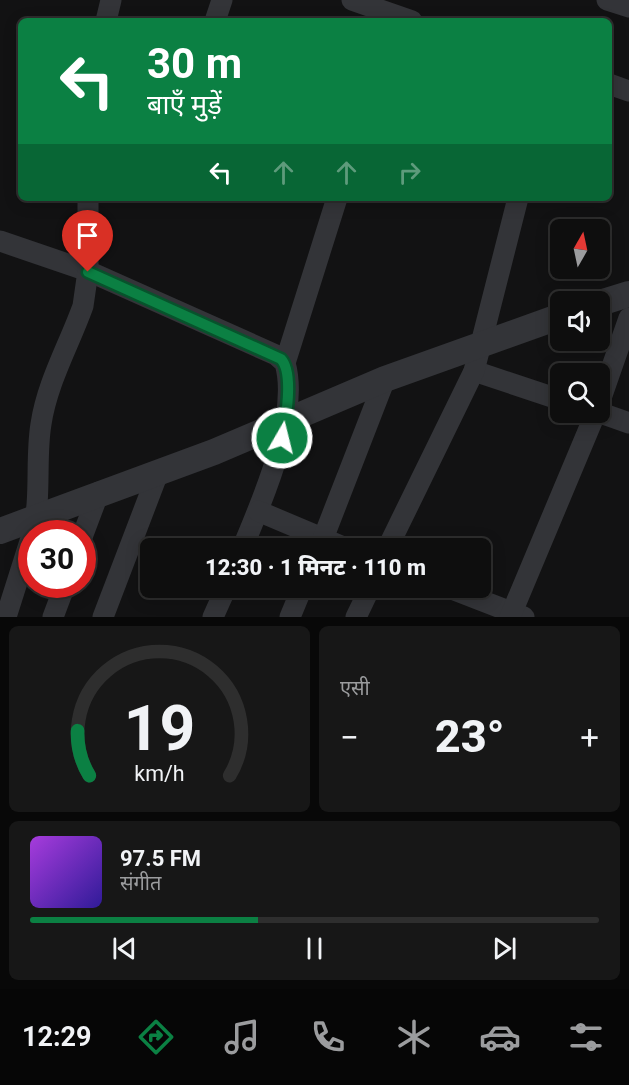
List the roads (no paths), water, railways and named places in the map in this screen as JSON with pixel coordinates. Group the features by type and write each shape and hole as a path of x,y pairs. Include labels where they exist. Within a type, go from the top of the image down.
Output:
{"street":[{"path":"352,0 398,18"},
{"path":"606,0 629,7"},
{"path":"612,85 629,91"},
{"path":"34,520 37,462 44,406 83,306 88,272 88,201"},
{"path":"247,538 278,455 286,420 288,376 285,363 336,201"},
{"path":"392,538 474,371 517,201"},
{"path":"0,241 88,272 276,355 285,363"},
{"path":"610,300 629,294"},
{"path":"610,372 629,318"},
{"path":"48,520 99,492 158,473 385,379 550,320"},
{"path":"474,371 550,396"},
{"path":"323,538 385,379"},
{"path":"610,416 629,423"},
{"path":"474,598 516,615 593,423"},
{"path":"103,617 158,473"},
{"path":"88,520 99,492"},
{"path":"258,511 310,538"},
{"path":"0,531 18,529"},
{"path":"6,617 18,579"},
{"path":"53,617 60,598"},
{"path":"213,617 222,598"},
{"path":"290,617 298,598"},
{"path":"356,617 365,598"}]}
